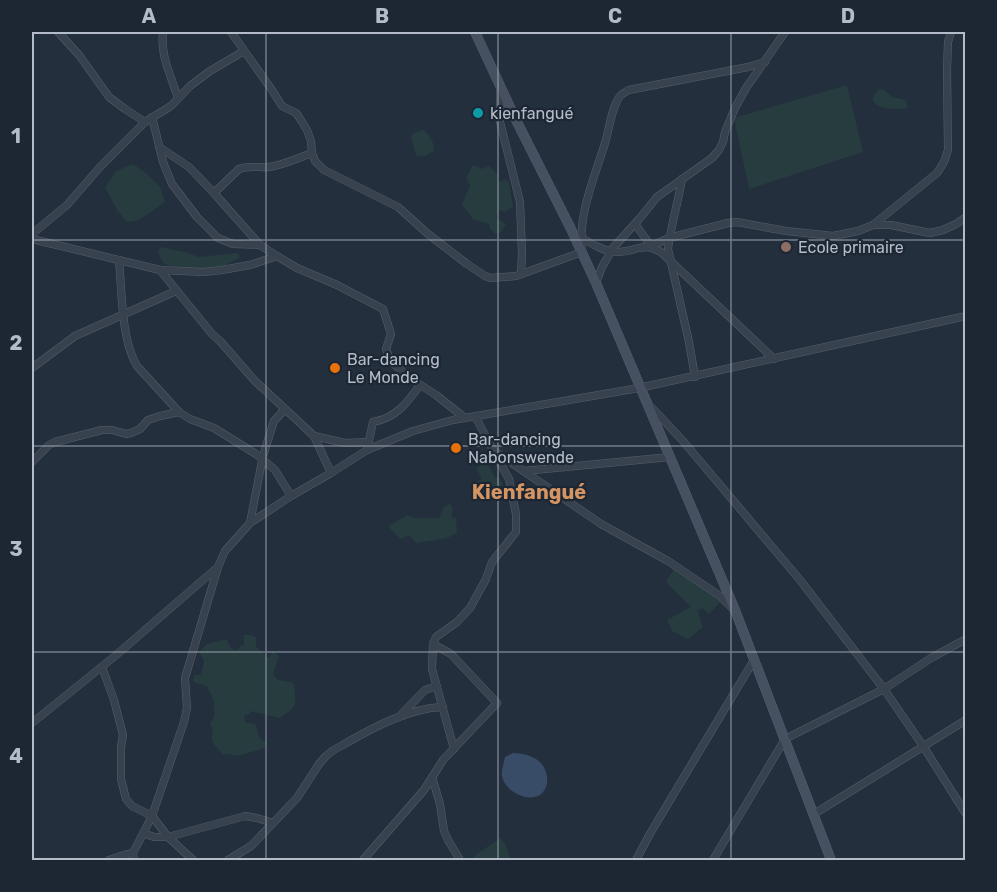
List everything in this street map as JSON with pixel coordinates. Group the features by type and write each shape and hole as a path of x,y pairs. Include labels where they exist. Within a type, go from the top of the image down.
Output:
{"main road":[{"path":"475,32 596,283 735,610 831,861"}],"street":[{"path":"58,32 91,70 105,92 125,109 148,120 172,184 197,217 218,238 233,244 260,245"},
{"path":"163,32 161,43 163,55 178,98"},
{"path":"231,32 282,106 299,117 307,130 315,161 324,170 398,207 428,234 467,264 490,278 506,278 521,274 582,252 580,237 587,195 605,144 615,106 621,95 629,90 765,62"},
{"path":"596,283 611,252 657,197 712,158 719,150 735,108 746,88 785,32"},
{"path":"873,225 937,173 944,162 948,150 948,42 951,32"},
{"path":"32,234 67,205 100,167 148,120 167,108 210,71 244,51"},
{"path":"500,86 500,122 520,202 521,274"},
{"path":"159,147 189,167 260,245 297,268 337,285 383,309 391,334 386,349 391,362 465,418"},
{"path":"214,193 243,167 279,165 312,153"},
{"path":"682,179 668,249 689,342 694,377"},
{"path":"571,229 593,245 611,252 620,252 651,246 669,238 737,222 823,236 840,235 873,225 891,225 930,233 943,230 966,217"},
{"path":"635,224 651,246 671,261 774,359"},
{"path":"32,239 160,270 204,272 222,270 250,265 277,256"},
{"path":"119,260 125,326 132,358 137,366 179,412 214,428 252,451 274,470 291,496"},
{"path":"160,270 212,334 220,340 255,381 314,436 331,473"},
{"path":"32,368 75,336 176,291"},
{"path":"109,861 124,855 133,857 152,816 187,708 185,678 218,567 225,551 250,523 331,473 368,446 453,420 694,377 966,316"},
{"path":"368,446 373,422 386,419 402,409 420,385"},
{"path":"645,402 682,441 800,579 884,689 966,814"},
{"path":"250,523 262,460 274,421 285,409"},
{"path":"32,462 49,445 62,440 102,430 130,433 140,429 148,420 179,412"},
{"path":"454,749 432,669 433,644 436,637 457,622 470,608 486,579 492,562 516,532 516,514 509,479 475,416"},
{"path":"314,436 368,446"},
{"path":"493,450 601,524 668,561 720,596 735,610"},
{"path":"524,471 670,457"},
{"path":"32,723 102,667 218,567"},
{"path":"713,861 785,739 884,689 931,658 966,639"},
{"path":"363,861 424,790 443,760 497,703 451,654 433,644"},
{"path":"630,861 637,859 754,660"},
{"path":"102,667 123,735 121,779 128,803 152,816 168,837 193,861"},
{"path":"399,717 425,690 437,686"},
{"path":"228,861 251,846 297,798 326,756 399,717 422,710 444,707"},
{"path":"814,814 966,720"},
{"path":"432,777 440,804 444,831 460,861"},
{"path":"143,833 154,837 168,837 244,816 273,822"}],"green space":[{"path":"847,85 863,152 749,189 734,118"},
{"path":"879,89 883,89 892,97 905,100 907,108 894,109 876,104 873,100 874,95"},
{"path":"423,130 432,139 434,151 421,156 416,155 411,138 413,133"},
{"path":"133,164 160,187 165,202 139,220 127,222 117,210 105,187 116,171"},
{"path":"473,165 482,169 489,166 499,176 497,179 501,182 505,179 509,182 513,207 504,212 499,210 496,218 506,224 501,232 495,234 489,224 474,220 462,205 470,185 466,178"},
{"path":"160,247 199,257 237,253 240,257 211,270 190,270 163,263 158,252"},
{"path":"487,462 495,478 499,478 503,485 487,496 480,491 476,482 482,479 476,468"},
{"path":"450,503 453,509 451,517 456,518 457,533 447,538 416,543 409,535 401,539 388,526 408,515 414,518 439,518 444,507"},
{"path":"674,569 721,601 709,614 703,608 697,610 703,627 688,639 672,631 667,620 691,607 666,582"},
{"path":"244,635 256,638 256,647 269,658 273,651 279,656 273,674 278,680 294,684 295,704 280,718 250,711 250,714 244,716 245,722 255,724 260,739 266,743 265,748 238,756 223,755 212,738 213,730 210,725 215,714 214,702 207,686 193,682 194,675 201,675 204,661 199,652 207,644 227,639 233,650 239,650 239,647 244,645"},
{"path":"500,838 511,860 473,860 473,857"}],"water":[{"path":"513,753 532,757 542,764 547,783 540,795 523,796 507,786 502,771 505,757"}],"place":[{"name":"kienfangué","path":"478,113"},
{"name":"Ecole primaire","path":"786,247"},
{"name":"Bar-dancing Le Monde","path":"335,368"},
{"name":"Bar-dancing Nabonswende","path":"456,448"}],"district":[{"name":"Kienfangué","path":"529,492"}]}
